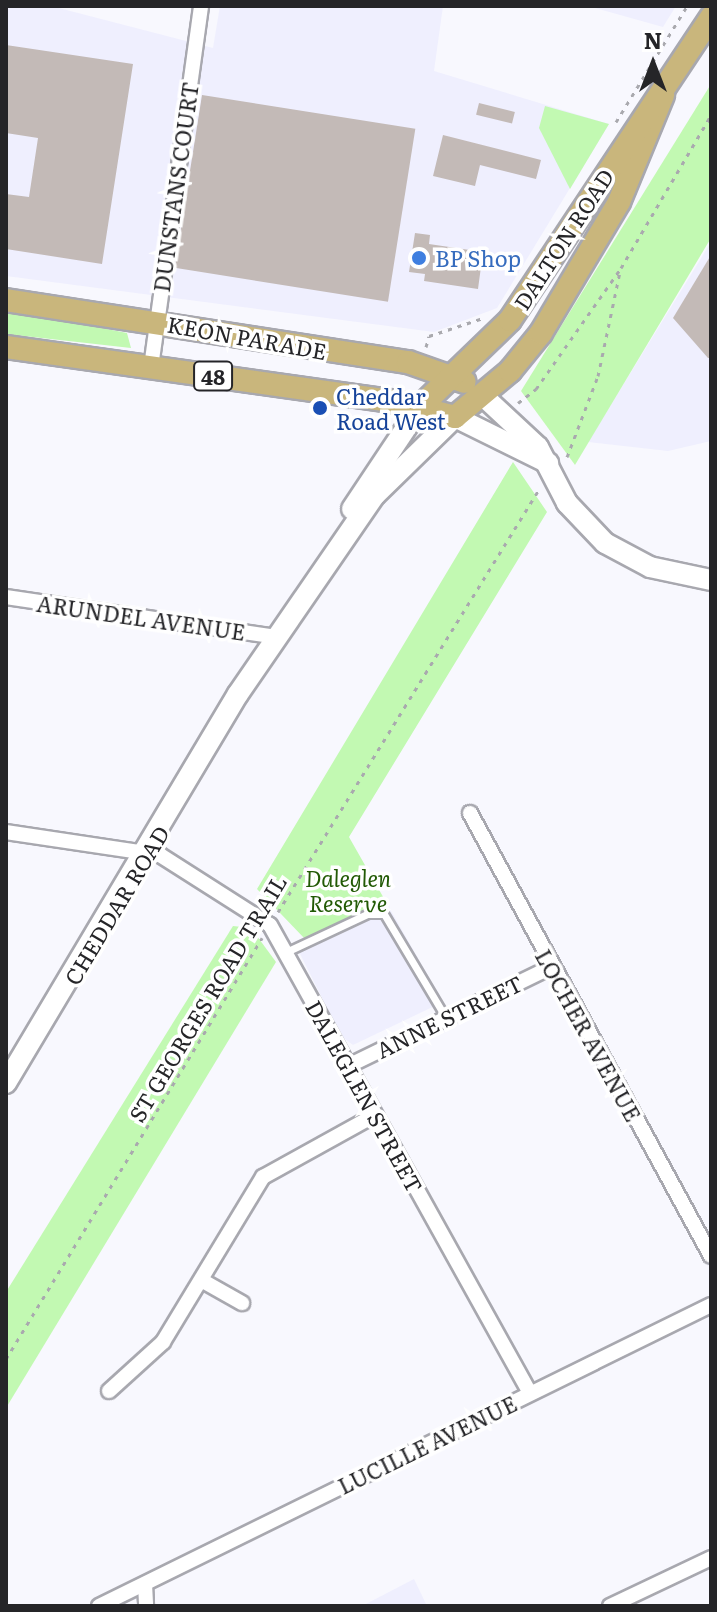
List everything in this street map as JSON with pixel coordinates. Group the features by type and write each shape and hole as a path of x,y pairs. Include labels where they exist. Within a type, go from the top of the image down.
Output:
{"main road":[{"name":"DALTON ROAD","path":"420,407 510,320 663,95 711,14"},
{"name":"DALTON ROAD","path":"455,417 517,364 560,302 619,202 663,95"},
{"name":"KEON PARADE","path":"6,300 408,362 454,377 482,395"},
{"name":"KEON PARADE","path":"6,347 420,407 455,417"},
{"path":"482,395 557,460 567,503 605,543 650,567 710,583"},
{"name":"CHEDDAR ROAD","path":"6,1083 13,1065 212,745 248,700 276,637 342,535 365,485 420,407"},
{"path":"455,417 557,460"},
{"name":"CHEDDAR ROAD","path":"342,535 455,417"},
{"name":"CHEDDAR ROAD","path":"6,1099 13,1065"}],"street":[{"name":"DUNSTANS COURT","path":"151,367 201,6"},
{"name":"ARUNDEL AVENUE","path":"6,597 276,637"},
{"name":"LOCHER AVENUE","path":"470,813 551,967 711,1256"},
{"name":"DALEGLEN STREET","path":"6,832 160,855 270,925 530,1393"},
{"name":"ANNE STREET","path":"348,1066 551,967"},
{"path":"109,1391 163,1342 203,1281 263,1177 375,1115"},
{"path":"203,1281 242,1303"},
{"name":"LUCILLE AVENUE","path":"99,1606 711,1305"},
{"path":"610,1606 711,1558"},
{"path":"145,1584 146,1606"}],"lane":[{"path":"701,6 711,14"},
{"path":"286,952 367,914 384,914 446,1018"}],"path":[{"path":"614,126 687,6"},
{"path":"503,413 536,389 621,268 711,115"},
{"path":"557,460 598,376 621,268"},
{"path":"429,336 498,311"},
{"name":"ST GEORGES ROAD TRAIL","path":"6,1359 537,491"}],"shaded area":[{"path":"6,6 51,6 213,48 220,6 443,6 434,71 609,124 497,308 434,332 6,276"},
{"path":"588,6 676,6 663,27"},
{"path":"711,242 711,441 668,451 588,442"},
{"path":"386,902 443,1002 353,1045 341,1036 294,942"},
{"path":"414,1579 427,1606 362,1606"}],"green space":[{"path":"711,84 711,238 575,465 521,391"},
{"path":"545,106 609,124 570,189 539,128"},
{"path":"6,309 127,333 131,348 6,334"},
{"name":"Daleglen Reserve","path":"513,462 547,512 349,837 386,902 305,939 257,889"},
{"path":"233,926 251,928 276,962 6,1408 6,1292"}],"building":[{"path":"6,45 133,64 102,264 6,249 6,194 29,197 38,138 6,133"},
{"path":"202,95 415,129 388,302 175,268"},
{"path":"479,103 515,112 512,124 476,115"},
{"path":"443,135 541,160 536,179 480,165 475,186 433,176"},
{"path":"415,233 430,235 429,244 483,252 478,289 424,281 425,274 409,272"},
{"path":"711,255 711,358 708,358 673,318"}],"place":[{"name":"BP Shop","path":"419,258"},
{"name":"Cheddar Road West","path":"320,408"}]}
